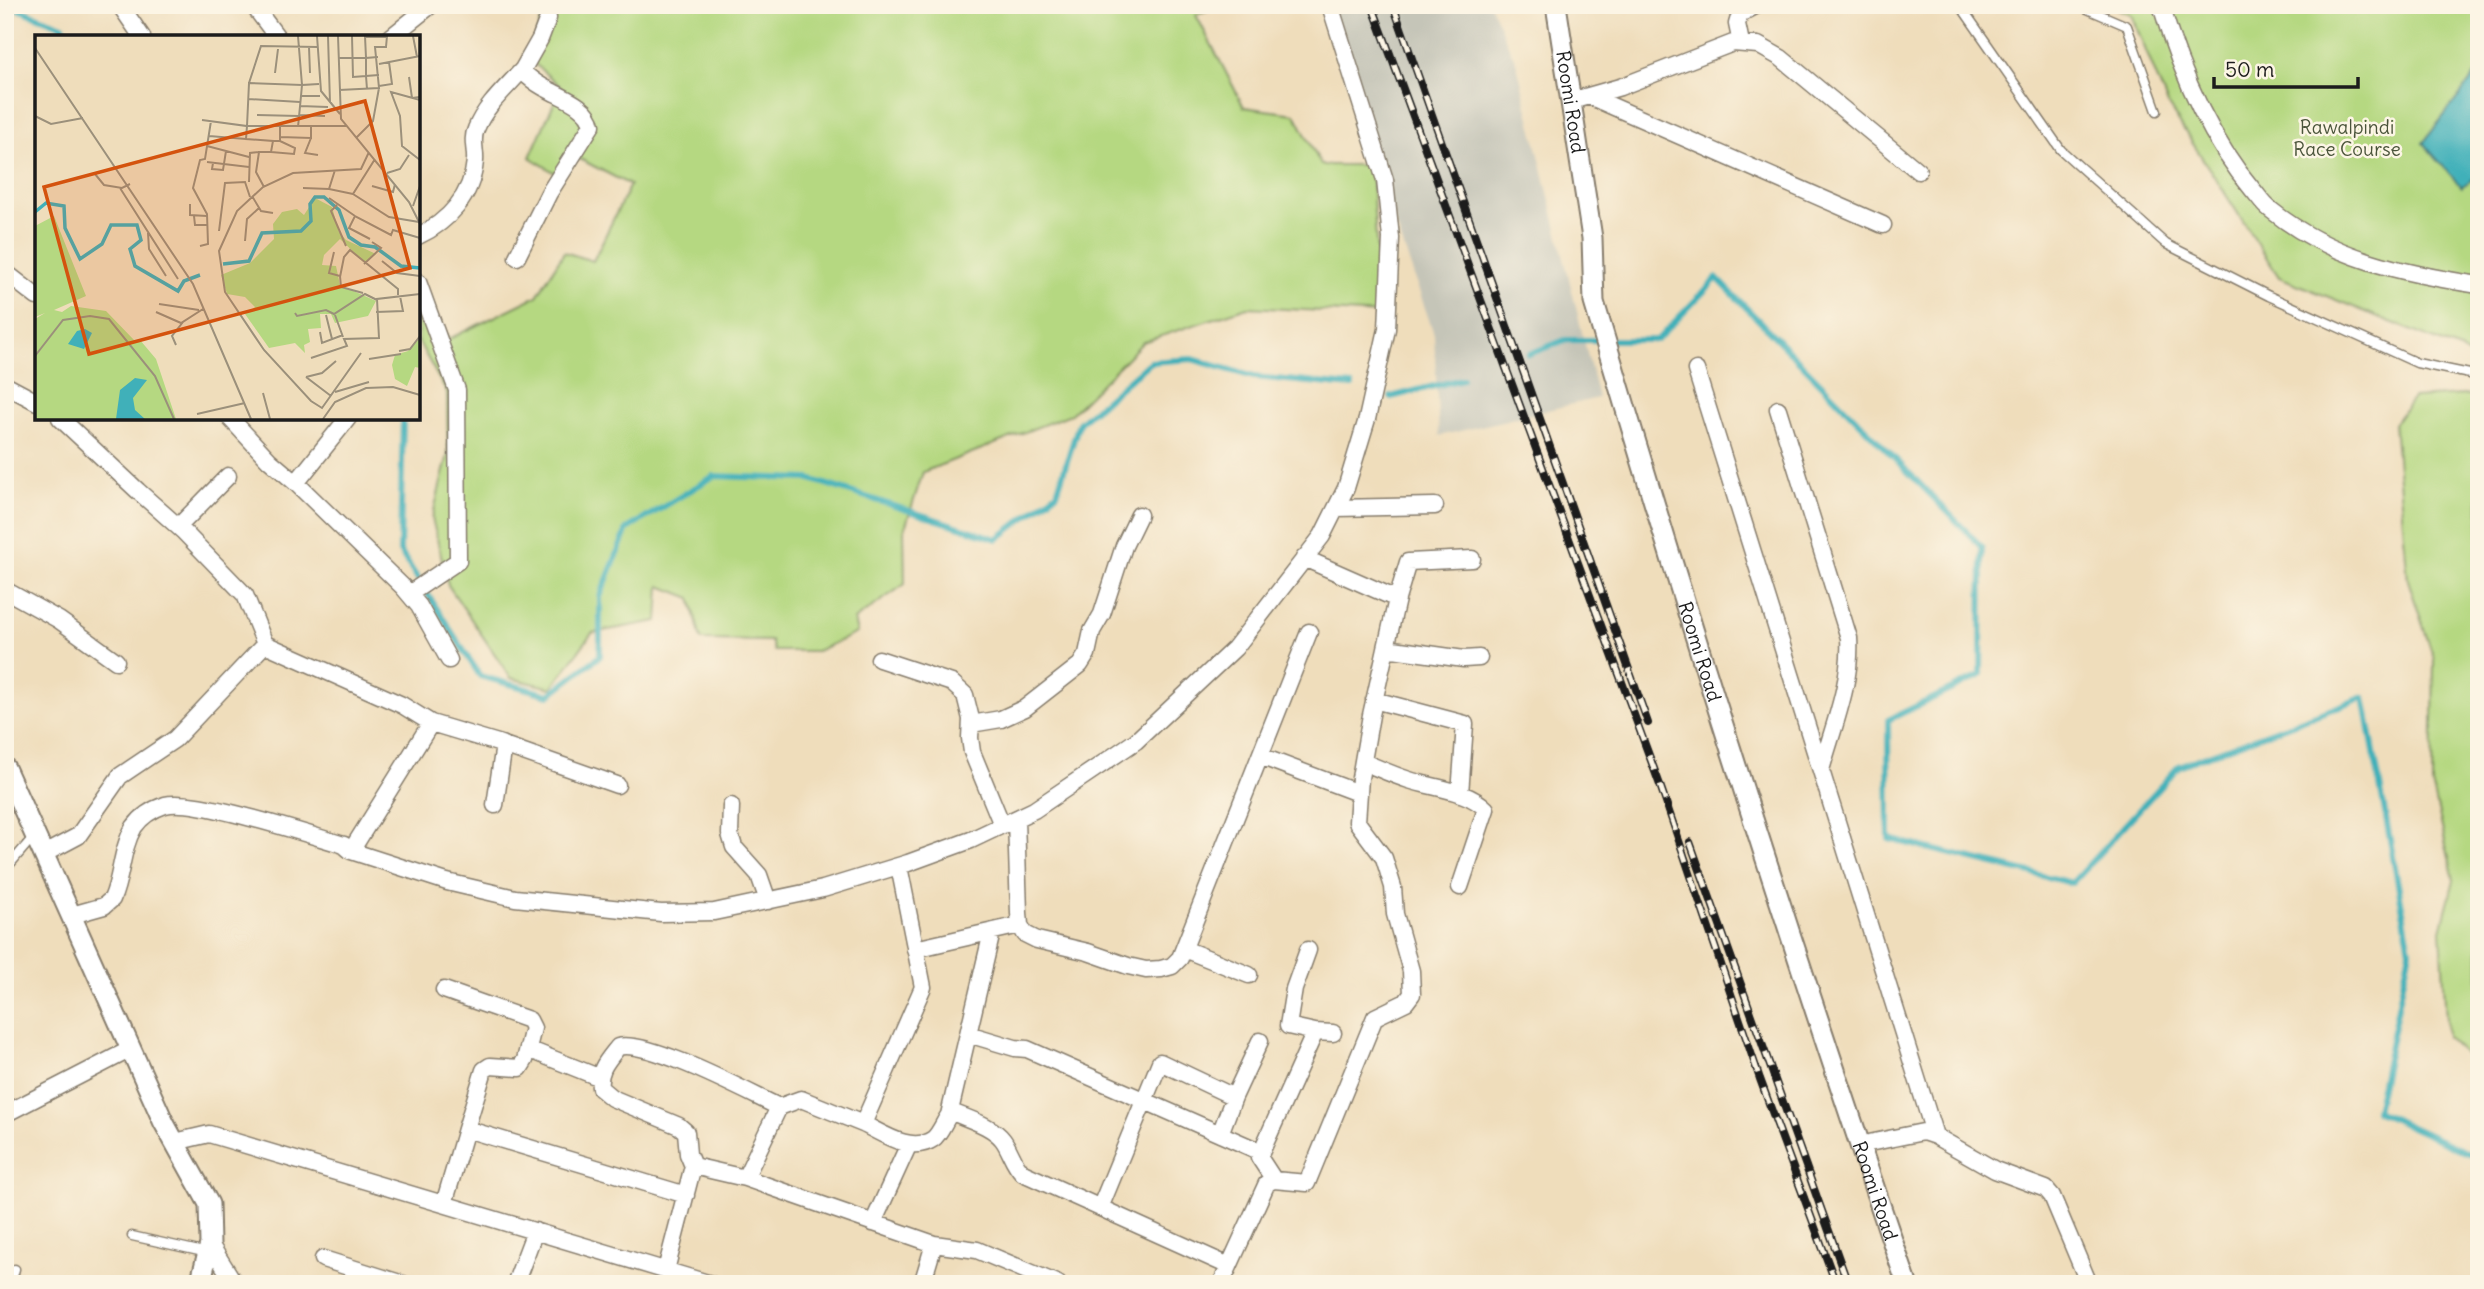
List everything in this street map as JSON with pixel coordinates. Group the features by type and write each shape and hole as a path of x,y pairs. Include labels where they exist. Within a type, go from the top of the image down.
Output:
{"street":[{"path":"120,5 141,35"},
{"path":"253,5 276,35"},
{"path":"393,35 430,5"},
{"path":"420,235 445,221 459,206 474,168 476,152 473,142 476,128 492,104 523,69 541,39 548,18 543,5"},
{"path":"72,915 104,906 112,899 134,828 142,818 166,805 186,804 242,816 344,845 351,850 447,882 515,898 661,913 714,912 823,889 971,840 1034,810 1136,741 1235,648 1322,536 1346,488 1367,419 1387,329 1391,238 1385,180 1330,5"},
{"name":"Roomi Road","path":"1556,5 1580,98 1592,238 1594,302 1706,673 1859,1145 1907,1284"},
{"path":"1741,43 1737,24 1740,15 1757,5"},
{"path":"2161,5 2205,115 2242,177 2269,209 2315,239 2352,256 2399,270 2479,285"},
{"path":"1580,98 1620,87 1732,43 1758,45 1781,58 1918,171"},
{"path":"517,257 549,193 592,125 586,113 565,97 547,90 525,74 523,69"},
{"path":"1580,98 1883,225"},
{"path":"5,272 35,295"},
{"path":"409,594 458,561 457,390 420,288"},
{"path":"1696,370 1935,1136"},
{"path":"5,385 35,401"},
{"path":"1778,409 1849,638 1850,657 1844,689 1821,770"},
{"path":"62,420 178,526 245,595 265,643 402,705 430,723 504,745 617,785"},
{"path":"232,420 269,460 296,482 409,594 419,606 449,660"},
{"path":"296,482 346,420"},
{"path":"178,526 228,476"},
{"path":"1336,508 1434,506"},
{"path":"971,724 1001,719 1025,708 1080,665 1087,654 1092,631 1102,614 1124,545 1139,515"},
{"path":"1304,558 1397,599"},
{"path":"1221,1284 1267,1183 1274,1180 1307,1183 1375,1017 1406,1002 1412,994 1411,971 1395,914 1392,887 1384,858 1357,822 1363,762 1374,700 1408,562 1472,559"},
{"path":"5,590 59,620 116,662"},
{"path":"879,659 952,682 965,695 969,705 972,752 1009,822 1020,925 1025,934 1037,940 1146,970 1172,966 1180,958 1309,632"},
{"path":"44,854 78,836 120,776 175,739 265,643"},
{"path":"1386,648 1464,659 1479,658"},
{"path":"1374,700 1465,724 1460,794"},
{"path":"351,850 430,723"},
{"path":"495,805 504,745"},
{"path":"1260,756 1359,793"},
{"path":"1363,762 1408,780 1460,794 1480,803 1486,809 1460,887"},
{"path":"5,768 131,1049 175,1142 209,1204 209,1249 200,1284"},
{"path":"731,806 730,834 734,847 760,875 768,901"},
{"path":"863,1124 923,987 898,866"},
{"path":"915,949 1020,925"},
{"path":"745,1178 779,1107 801,1099 909,1144 933,1139 950,1111 992,932"},
{"path":"1184,949 1250,975"},
{"path":"1308,950 1294,989 1288,1026 1315,1032 1333,1032"},
{"path":"444,990 529,1020 533,1028 520,1068 491,1066 484,1070 444,1204"},
{"path":"1274,1180 1259,1157 1315,1032"},
{"path":"968,1034 1027,1049 1261,1152"},
{"path":"1220,1134 1260,1041"},
{"path":"666,1270 693,1166 688,1154 686,1132 679,1126 612,1098 600,1088 598,1077 601,1069 618,1047 635,1046 697,1068 779,1107"},
{"path":"7,1110 131,1049"},
{"path":"528,1049 598,1077"},
{"path":"1100,1208 1160,1062 1234,1097"},
{"path":"950,1111 990,1129 1002,1139 1016,1166 1023,1173 1229,1266"},
{"path":"466,1129 686,1195"},
{"path":"1859,1145 1923,1132 1995,1170 2046,1189 2052,1196 2089,1284"},
{"path":"175,1142 209,1134 711,1284"},
{"path":"873,1223 909,1144"},
{"path":"693,1166 745,1178 934,1244 977,1250 1058,1284"},
{"path":"515,1284 535,1231"},
{"path":"922,1284 934,1244"},
{"path":"209,1249 235,1284"},
{"path":"323,1259 402,1284"}],"lane":[{"path":"1960,5 2061,150 2166,244 2269,296 2417,363 2479,376"},
{"path":"2078,5 2127,26 2157,111"},
{"path":"5,870 35,834"},
{"path":"132,1236 209,1249"},
{"path":"11,1284 15,1269"}],"shaded area":[{"path":"1320,5 1490,5 1517,65 1598,398 1439,436 1434,334"}],"green space":[{"path":"532,5 1219,5 1196,15 1244,107 1295,114 1321,165 1371,165 1381,314 1247,307 1143,342 1071,414 923,472 904,531 905,584 854,620 857,633 817,651 774,651 771,641 701,640 691,598 660,586 658,621 592,633 552,688 511,678 448,585 432,518 448,455 447,393 420,345 420,291 449,339 537,296 564,252 593,261 630,185 578,158 555,173 530,157 561,87 530,60 542,15"},
{"name":"Rawalpindi Race Course","path":"2109,5 2479,5 2479,361 2460,350 2279,277 2168,105 2131,14"},
{"path":"2479,394 2479,1060 2472,1061 2447,1037 2441,930 2454,880 2432,784 2434,659 2408,580 2394,424 2413,398"}],"water":[{"path":"2479,70 2479,175 2461,187 2423,143"}],"waterway":[{"path":"7,5 63,26 69,35"},
{"path":"1529,354 1565,340 1657,340 1717,278 1982,547 1981,675 1888,720 1889,839 2072,883 2179,766 2364,697 2410,950 2376,1111 2479,1158"},
{"path":"403,420 400,551 480,676 549,695 600,656 600,597 627,529 714,476 810,479 997,539 1057,493 1079,423 1150,362 1192,359 1254,377 1352,386"},
{"path":"1391,397 1462,379"}],"railway":[{"path":"1372,5 1660,785 1760,1079 1836,1284"},
{"path":"1393,5 1648,723"},
{"path":"1690,842 1848,1284"}]}
